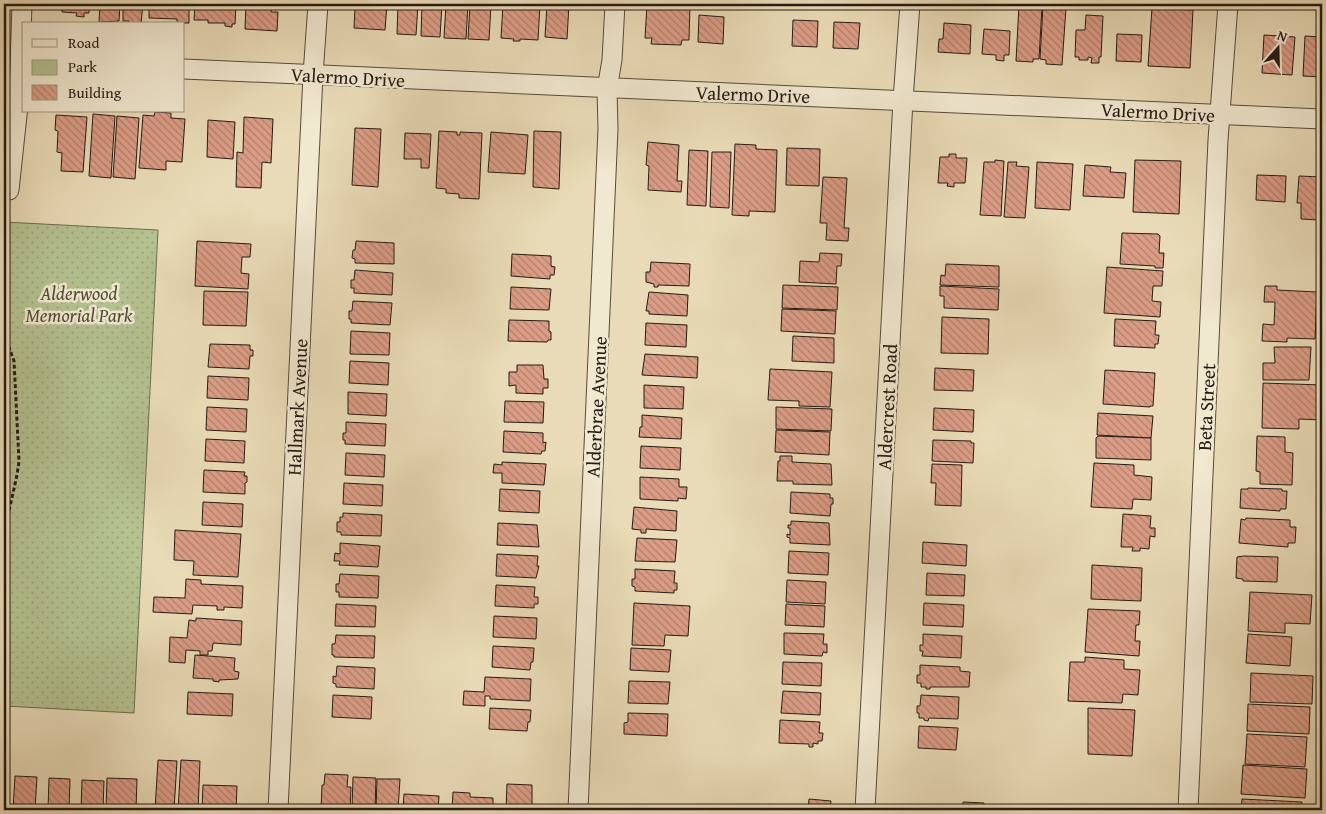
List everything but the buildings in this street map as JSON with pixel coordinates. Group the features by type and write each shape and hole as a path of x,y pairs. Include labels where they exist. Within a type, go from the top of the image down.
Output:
{"street":[{"path":"9,190 19,97 16,61 22,4"},
{"name":"Hallmark Avenue","path":"278,810 318,4"},
{"name":"Alderbrae Avenue","path":"578,810 608,139 607,89 612,60 615,4"},
{"name":"Aldercrest Road","path":"865,810 903,100 910,4"},
{"name":"Beta Street","path":"1188,810 1220,115 1228,4"},
{"name":"Valermo Drive","path":"185,69 1322,120"}],"path":[{"path":"4,334 14,361 20,461 4,539"}],"green space":[{"name":"Alderwood Memorial Park","path":"4,222 158,230 134,713 4,706"}]}
